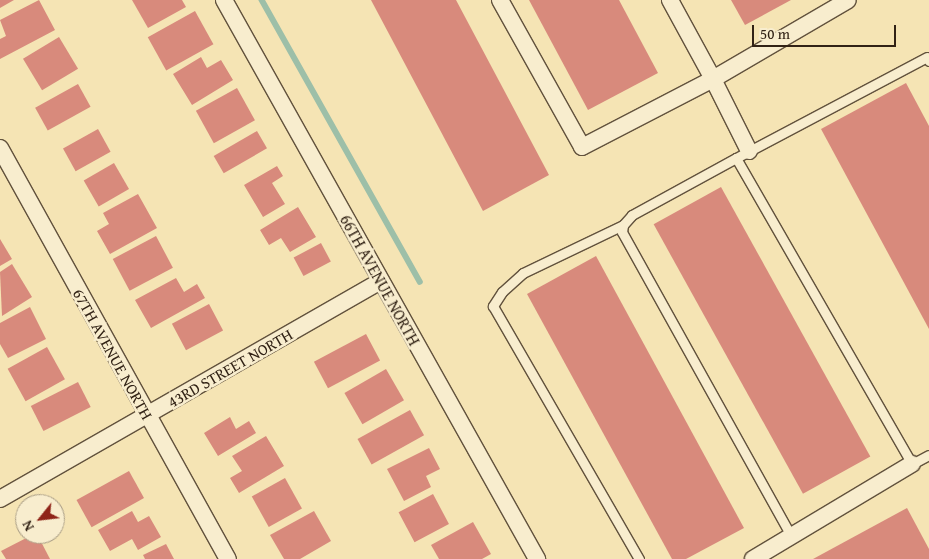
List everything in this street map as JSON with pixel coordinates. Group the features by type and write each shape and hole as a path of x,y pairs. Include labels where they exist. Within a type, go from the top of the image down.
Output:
{"street":[{"name":"66TH AVENUE NORTH","path":"224,0 537,559"},
{"path":"500,0 582,148 713,79 848,0"},
{"path":"670,0 713,79 743,155"},
{"name":"67TH AVENUE NORTH","path":"0,148 228,559"},
{"name":"43RD STREET NORTH","path":"0,499 381,281"},
{"path":"753,559 912,464"}],"lane":[{"path":"639,559 493,306 502,292 523,273 623,225 632,215 927,57 929,61"},
{"path":"743,155 912,464 929,455"},
{"path":"623,225 622,232 790,536"}],"building":[{"path":"0,0 14,0 0,8"},
{"path":"39,0 55,30 0,59 0,39 6,36 0,20"},
{"path":"132,0 182,0 186,7 148,28"},
{"path":"371,0 456,0 549,175 483,211"},
{"path":"529,0 619,0 658,73 588,110"},
{"path":"731,0 791,0 745,25"},
{"path":"195,11 213,44 166,70 148,37"},
{"path":"59,37 78,69 42,90 23,59"},
{"path":"201,57 207,68 221,60 233,80 192,105 173,74"},
{"path":"906,83 929,126 929,329 821,129"},
{"path":"78,84 91,107 48,130 35,108"},
{"path":"237,88 255,120 214,143 196,111"},
{"path":"98,129 111,152 76,171 63,148"},
{"path":"257,131 267,148 224,173 214,156"},
{"path":"114,163 129,189 99,206 84,180"},
{"path":"277,166 283,176 272,183 285,204 263,217 244,185"},
{"path":"721,187 870,456 803,494 654,224"},
{"path":"138,194 157,228 110,254 97,231 109,224 103,213"},
{"path":"298,207 316,237 290,252 281,238 269,245 260,230"},
{"path":"156,236 173,268 130,291 113,259"},
{"path":"0,239 12,259 0,266"},
{"path":"321,243 331,262 303,276 294,258"},
{"path":"596,256 744,528 686,559 672,559 527,294"},
{"path":"12,264 32,297 2,316 0,272"},
{"path":"176,278 184,292 197,284 205,298 151,328 135,300"},
{"path":"209,304 223,330 186,350 172,324"},
{"path":"30,307 46,339 8,358 0,344 0,323"},
{"path":"366,334 380,360 328,388 314,362"},
{"path":"47,347 65,379 26,401 8,369"},
{"path":"386,369 404,400 362,424 344,393"},
{"path":"78,382 91,407 43,431 31,406"},
{"path":"410,410 424,435 372,464 358,439"},
{"path":"230,417 236,429 249,421 256,433 218,456 204,433"},
{"path":"266,436 284,466 239,493 230,478 242,471 232,456"},
{"path":"429,448 440,469 426,476 431,487 404,501 387,469"},
{"path":"129,471 144,498 92,527 77,500"},
{"path":"285,478 302,509 269,527 252,496"},
{"path":"433,494 449,524 415,542 399,512"},
{"path":"907,508 929,549 929,559 813,559"},
{"path":"132,511 138,522 149,516 161,537 138,550 132,539 110,551 98,530"},
{"path":"314,511 331,541 300,559 284,559 270,535"},
{"path":"473,522 491,554 482,559 439,559 431,545"},
{"path":"15,544 42,544 50,559 6,559 1,551"},
{"path":"166,544 174,559 145,559 143,555"}],"waterway":[{"path":"262,0 420,282"}]}
